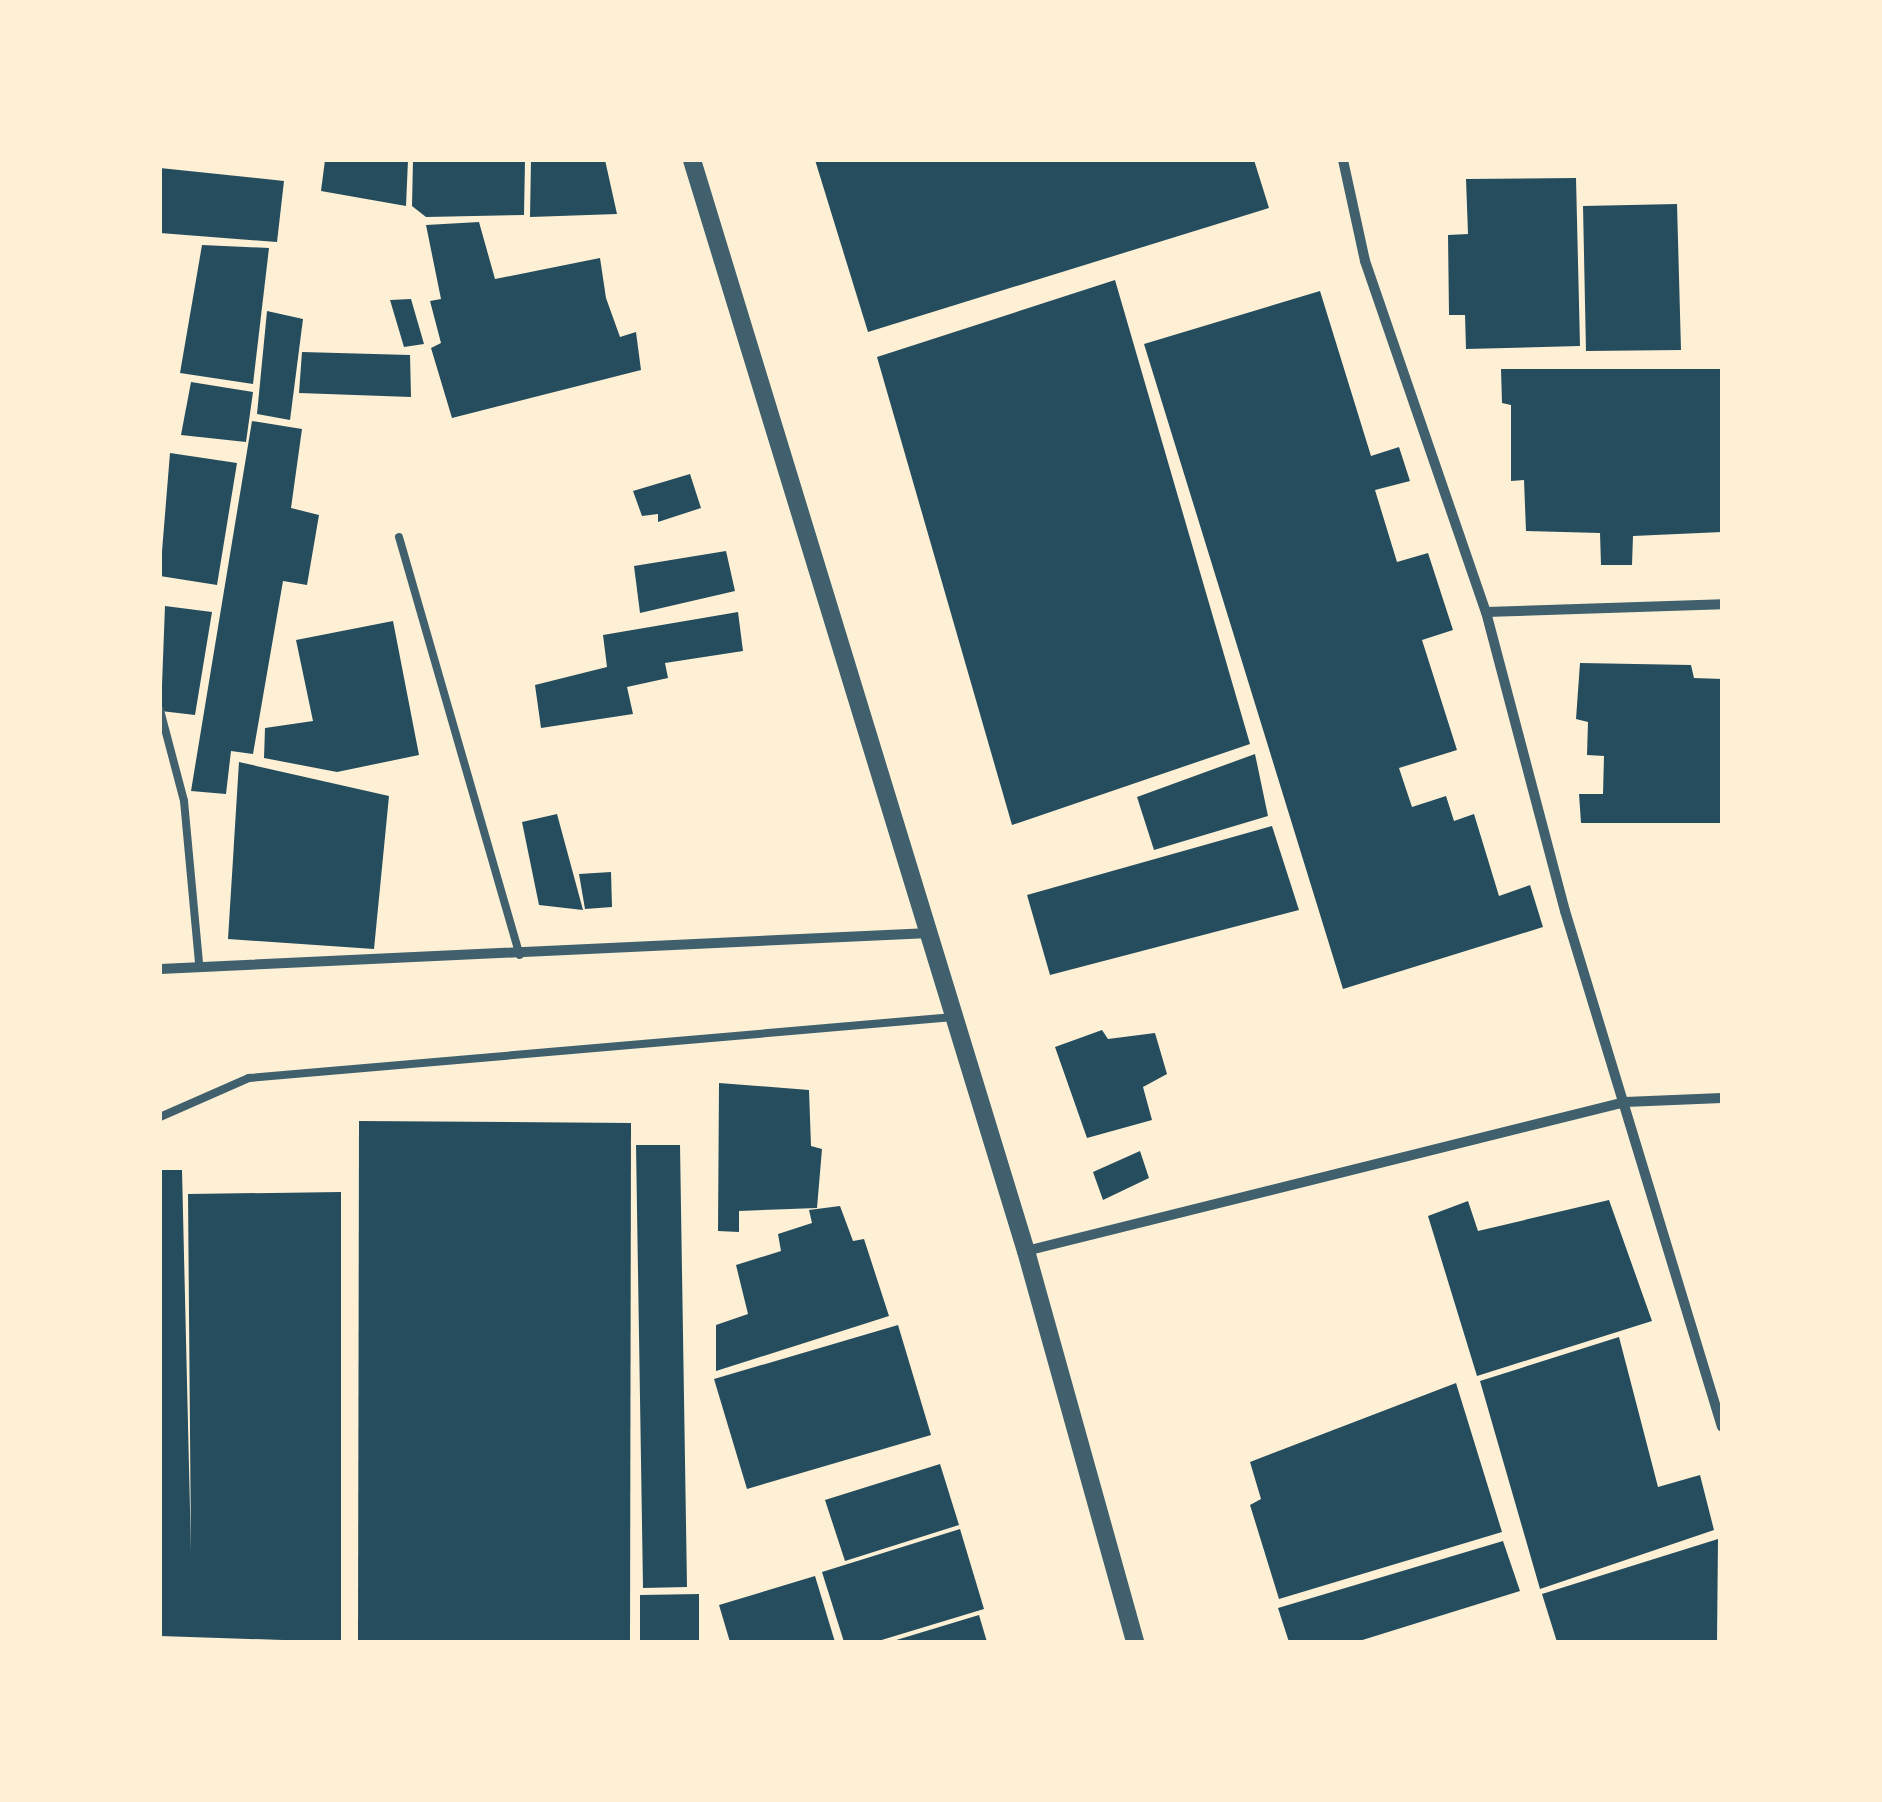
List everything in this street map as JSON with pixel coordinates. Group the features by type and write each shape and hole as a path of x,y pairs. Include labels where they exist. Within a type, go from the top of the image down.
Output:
{"street":[{"path":"692,160 956,1016 1135,1642"},
{"path":"1343,160 1366,262 1486,612 1722,1427"},
{"path":"1486,612 1722,604"},
{"path":"160,969 199,964 520,955 930,933"},
{"path":"1026,1251 1625,1102 1722,1098"}],"lane":[{"path":"399,537 520,955"},
{"path":"160,710 184,801 199,964"},
{"path":"160,1118 249,1078 956,1016"}],"building":[{"path":"325,160 408,160 406,206 321,191"},
{"path":"413,160 525,160 524,215 426,217 412,206"},
{"path":"531,160 605,160 617,214 530,217"},
{"path":"815,160 1254,160 1269,208 868,332"},
{"path":"160,168 284,181 277,242 160,233"},
{"path":"1576,178 1580,346 1466,349 1465,315 1449,315 1448,235 1468,234 1466,179"},
{"path":"1677,204 1681,350 1586,351 1583,206"},
{"path":"479,222 495,279 600,258 606,298 620,337 636,332 641,370 452,418 431,348 441,343 430,301 441,299 426,225"},
{"path":"202,245 269,248 253,384 180,373"},
{"path":"1115,280 1250,744 1012,825 877,357"},
{"path":"1320,291 1371,456 1399,447 1410,481 1375,490 1397,562 1428,553 1453,630 1422,640 1457,750 1399,768 1412,807 1446,796 1454,821 1474,814 1499,896 1530,885 1543,927 1343,989 1144,344"},
{"path":"411,299 424,344 404,347 390,300"},
{"path":"267,311 303,319 290,420 257,414"},
{"path":"302,352 410,355 411,397 299,393"},
{"path":"1501,369 1722,369 1722,532 1633,536 1632,565 1601,565 1600,533 1526,531 1524,480 1511,481 1511,405 1502,403"},
{"path":"191,382 253,392 246,442 181,435"},
{"path":"252,421 302,429 291,508 319,515 307,585 283,581 253,754 231,751 226,794 191,791"},
{"path":"170,453 237,463 217,585 160,576"},
{"path":"690,474 701,508 658,522 658,514 642,516 633,491"},
{"path":"726,551 735,591 640,613 634,566"},
{"path":"165,606 212,612 195,715 161,711"},
{"path":"738,612 743,651 665,663 668,678 627,687 633,714 541,728 535,685 607,667 603,635"},
{"path":"393,621 419,755 337,772 264,758 265,728 313,721 296,640"},
{"path":"1580,663 1691,665 1694,678 1722,679 1722,823 1581,823 1579,794 1603,794 1604,756 1587,755 1588,722 1576,719"},
{"path":"1255,754 1268,816 1154,850 1137,797"},
{"path":"239,762 389,796 374,949 228,939"},
{"path":"557,814 583,910 539,905 522,822"},
{"path":"1272,826 1299,910 1050,975 1027,895"},
{"path":"611,872 612,907 585,909 579,874"},
{"path":"1102,1030 1108,1039 1155,1033 1167,1074 1143,1087 1152,1120 1087,1138 1055,1047"},
{"path":"719,1083 809,1090 811,1146 822,1149 817,1208 739,1211 739,1232 718,1231"},
{"path":"359,1121 631,1123 630,1642 358,1642"},
{"path":"636,1145 680,1145 687,1587 643,1588"},
{"path":"1140,1151 1149,1178 1103,1200 1093,1172"},
{"path":"160,1170 182,1170 191,1552 188,1194 341,1192 341,1642 160,1636"},
{"path":"1609,1200 1652,1321 1477,1376 1428,1216 1468,1201 1478,1231"},
{"path":"840,1206 853,1241 864,1239 889,1316 716,1371 716,1325 748,1314 736,1265 781,1251 778,1234 812,1223 809,1210"},
{"path":"898,1325 931,1435 747,1489 714,1379"},
{"path":"1619,1337 1658,1487 1700,1475 1714,1530 1540,1589 1480,1381"},
{"path":"1456,1383 1502,1532 1279,1599 1250,1505 1261,1499 1250,1462"},
{"path":"940,1464 959,1525 845,1561 825,1500"},
{"path":"960,1529 984,1609 875,1642 844,1642 822,1572"},
{"path":"1718,1539 1717,1642 1557,1642 1542,1594"},
{"path":"1503,1541 1520,1591 1356,1642 1289,1642 1278,1608"},
{"path":"815,1576 835,1642 730,1642 719,1605"},
{"path":"699,1594 699,1642 640,1642 640,1595"},
{"path":"979,1615 987,1642 893,1642 893,1641"}]}
